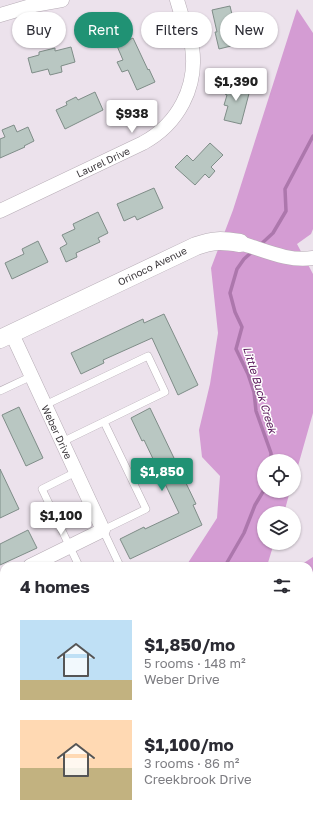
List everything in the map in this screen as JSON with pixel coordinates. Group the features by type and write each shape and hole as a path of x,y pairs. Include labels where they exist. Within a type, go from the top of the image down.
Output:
{"street":[{"path":"0,14 34,5 62,0"},
{"name":"Laurel Drive","path":"0,211 148,141 166,127 173,119 183,105 187,95 192,79 193,63 192,46 177,0"},
{"name":"Orinoco Avenue","path":"6,337 196,246 208,242 217,240 240,243 287,258 313,258"},
{"name":"Weber Drive","path":"6,337 32,376 103,530"},
{"path":"38,562 103,530"}],"lane":[{"path":"45,405 148,356 165,392 62,442"},
{"path":"0,391 32,376"},
{"path":"104,422 146,510 103,530 118,562"},
{"path":"76,472 42,489 77,562"}],"shaded area":[{"path":"297,9 313,33 313,229 311,234 297,244 313,274 313,413 301,455 301,454 257,454 257,498 288,498 286,506 257,506 257,550 272,550 268,562 189,562 217,518 220,476 202,457 199,430 210,384 218,333 211,268 233,210"},
{"path":"313,557 313,562 305,562"}],"building":[{"path":"230,6 231,12 220,12 220,48 223,48 219,49 215,32 217,32 212,10"},
{"path":"133,38 155,82 137,90 128,70 122,72 117,62 123,60 118,48 133,48"},
{"path":"71,47 75,62 61,66 62,72 50,75 48,69 32,73 28,58 39,55 39,52 55,48 55,51"},
{"path":"229,81 251,86 241,124 224,120 228,106 224,105 227,95 225,94"},
{"path":"95,92 103,110 65,129 56,110 67,105 66,102 76,97 78,100"},
{"path":"14,125 17,132 28,127 34,141 24,146 25,147 0,158 0,139 5,137 2,130"},
{"path":"210,143 223,155 211,167 215,171 209,178 205,174 195,185 175,167 187,155 193,161"},
{"path":"154,188 163,208 137,220 135,216 124,221 117,204"},
{"path":"98,212 108,233 98,238 100,242 76,253 77,257 66,262 60,248 67,244 62,235 75,229 73,224"},
{"path":"38,241 48,262 12,279 5,263 24,254 22,249"},
{"path":"164,314 198,385 178,395 152,338 103,360 104,363 81,374 71,353 143,319 144,323"},
{"path":"19,407 43,458 26,466 2,415"},
{"path":"150,408 196,504 193,505 202,525 130,559 120,539 144,527 145,529 179,513 144,440 142,441 131,418"},
{"path":"0,469 19,509 0,518"},
{"path":"28,530 37,548 7,562 0,562 0,544"}],"waterway":[{"name":"Little Buck Creek","path":"259,246 273,233 286,211 285,189 313,136"},
{"name":"Little Buck Creek","path":"253,251 244,259 237,269 230,293 235,312 242,327 236,349 248,374 254,392 256,411 271,454"},
{"name":"Little Buck Creek","path":"227,562 244,533 259,498"}]}
